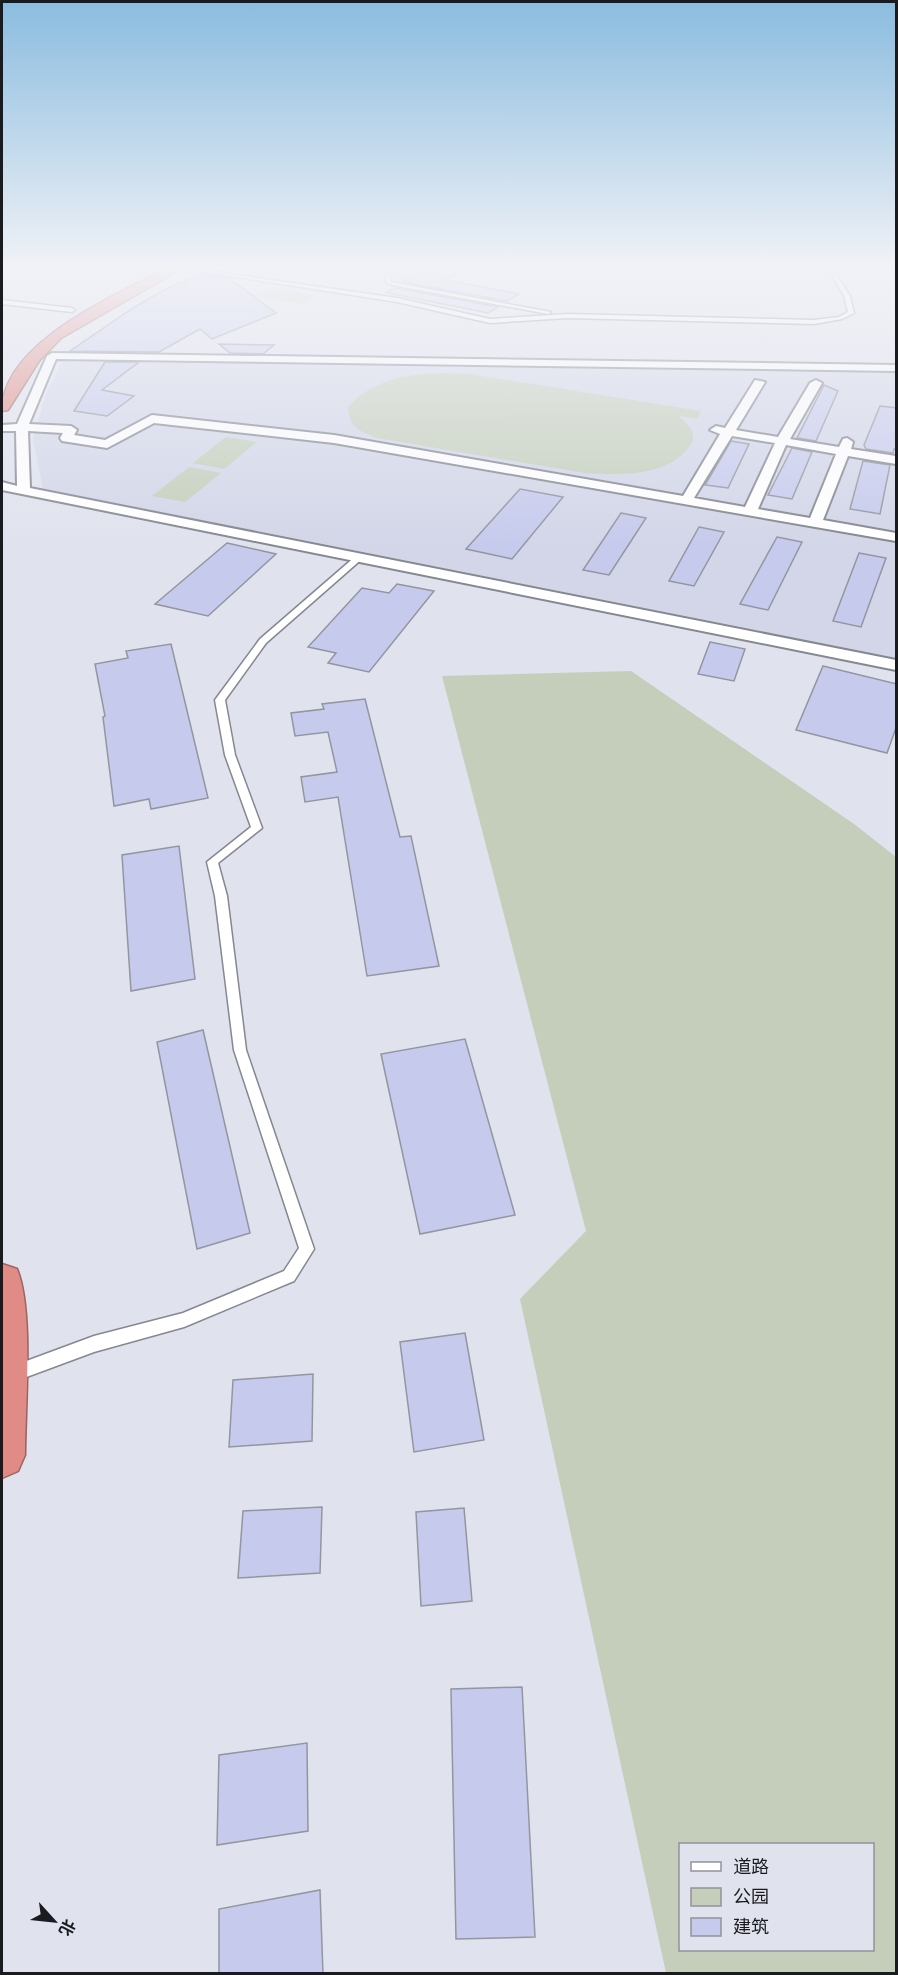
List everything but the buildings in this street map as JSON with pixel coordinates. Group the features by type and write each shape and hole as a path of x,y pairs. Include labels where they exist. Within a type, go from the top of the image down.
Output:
{"highway":[{"path":"2,405 31,361"},
{"path":"2,1283 5,1331 2,1455"}],"street":[{"path":"24,491 22,427 50,361"},
{"path":"416,361 897,368"},
{"path":"689,495 722,431 759,382"},
{"path":"750,511 782,441 816,383"},
{"path":"2,429 22,427 71,430 66,438 107,444 152,419 334,439 897,537"},
{"path":"722,431 782,441 845,447 897,460"},
{"path":"815,523 845,447"},
{"path":"2,486 897,665"}],"lane":[{"path":"4,1377 94,1344 184,1320 289,1276 307,1249 240,1050 221,896 212,862 257,828 230,755 220,700 263,641 360,558"}],"shaded area":[{"path":"62,361 896,371 896,659 43,489 33,440 45,396"}],"green space":[{"path":"443,373 470,374 701,411 697,419 679,416 693,434 692,442 680,457 655,469 627,474 585,473 377,438 360,431 350,420 348,407 380,384 404,377"},
{"path":"226,437 257,442 224,469 193,463"},
{"path":"189,467 221,473 185,502 152,496"},
{"path":"631,671 854,824 896,857 896,1973 666,1973 520,1299 586,1231 442,676"}]}
